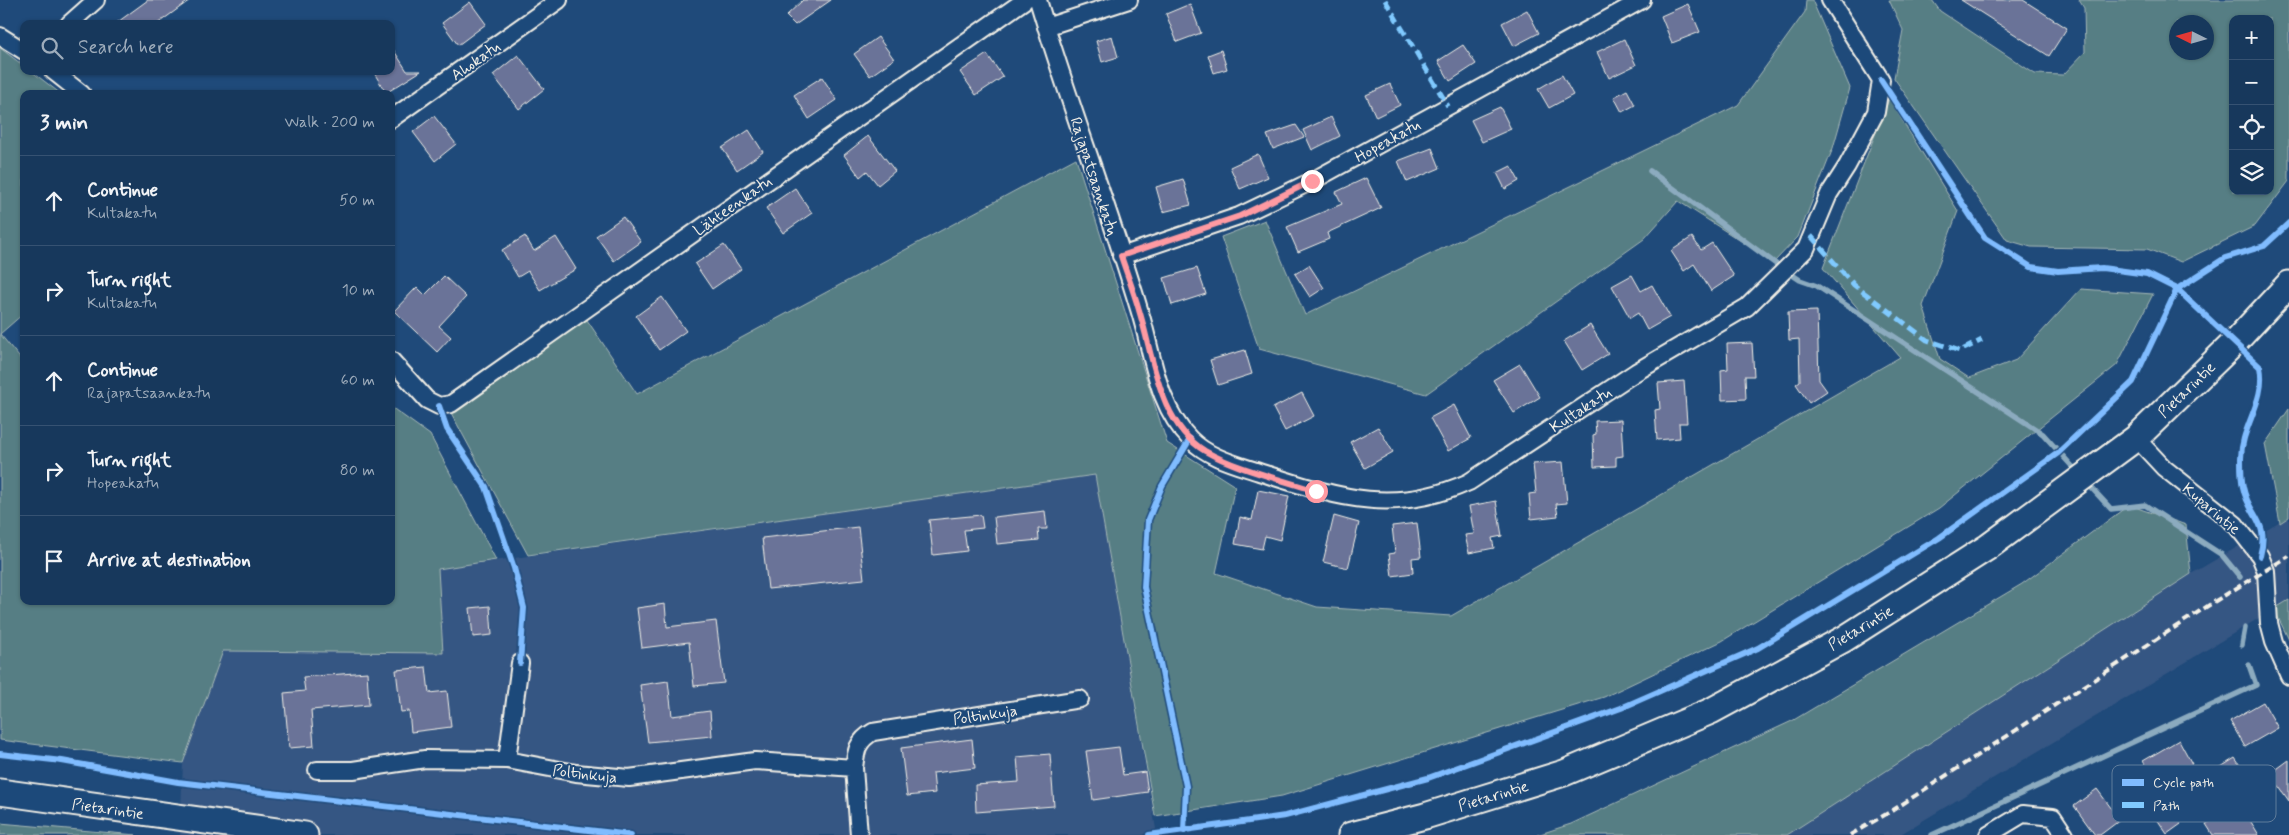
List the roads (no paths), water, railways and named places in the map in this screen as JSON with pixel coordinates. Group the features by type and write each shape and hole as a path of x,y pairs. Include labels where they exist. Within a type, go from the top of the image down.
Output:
{"main road":[{"name":"Pietarintie","path":"1351,835 1425,816 1564,773 1711,711 1844,639 1988,547 2136,438 2235,342 2289,284"},
{"name":"Pietarintie","path":"0,792 305,835"}],"street":[{"path":"73,20 96,0"},
{"name":"Ahokatu","path":"395,116 559,0"},
{"name":"Lähteenkatu","path":"395,364 427,400 439,406 451,404 1026,0"},
{"name":"Rajapatsaankatu","path":"1038,0 1140,310 1157,378 1169,410"},
{"path":"1046,26 1129,0"},
{"name":"Hopeakatu","path":"1121,256 1240,216 1304,185 1642,0"},
{"name":"Kultakatu","path":"1169,410 1190,439 1204,450 1225,461 1316,491 1352,499 1387,502 1418,500 1444,494 1469,482 1636,372 1747,307 1806,249 1829,194 1847,166 1876,112 1881,80 1830,0"},
{"path":"0,36 20,48"},
{"path":"58,75 77,90"},
{"name":"Kuparintie","path":"2136,438 2164,468 2235,524 2260,556 2266,571 2269,623 2274,642 2289,676"},
{"path":"507,760 520,663"},
{"name":"Poltinkuja","path":"859,835 854,768 856,753 862,738 874,732 1080,700"},
{"name":"Poltinkuja","path":"317,770 352,770 426,759 507,760 576,773 629,778 755,761 854,768"},
{"path":"1988,835 2023,814 2053,817 2065,835"}],"waterway":[{"path":"1650,171 1776,264 1800,280 1817,286 2043,434 2079,474"},
{"path":"2087,483 2111,509 2145,505 2222,555 2240,577"},
{"path":"2242,645 2245,628"},
{"path":"1932,835 2256,685 2249,665"}],"railway":[{"path":"1850,835 1890,812 2217,600 2289,556"}]}
